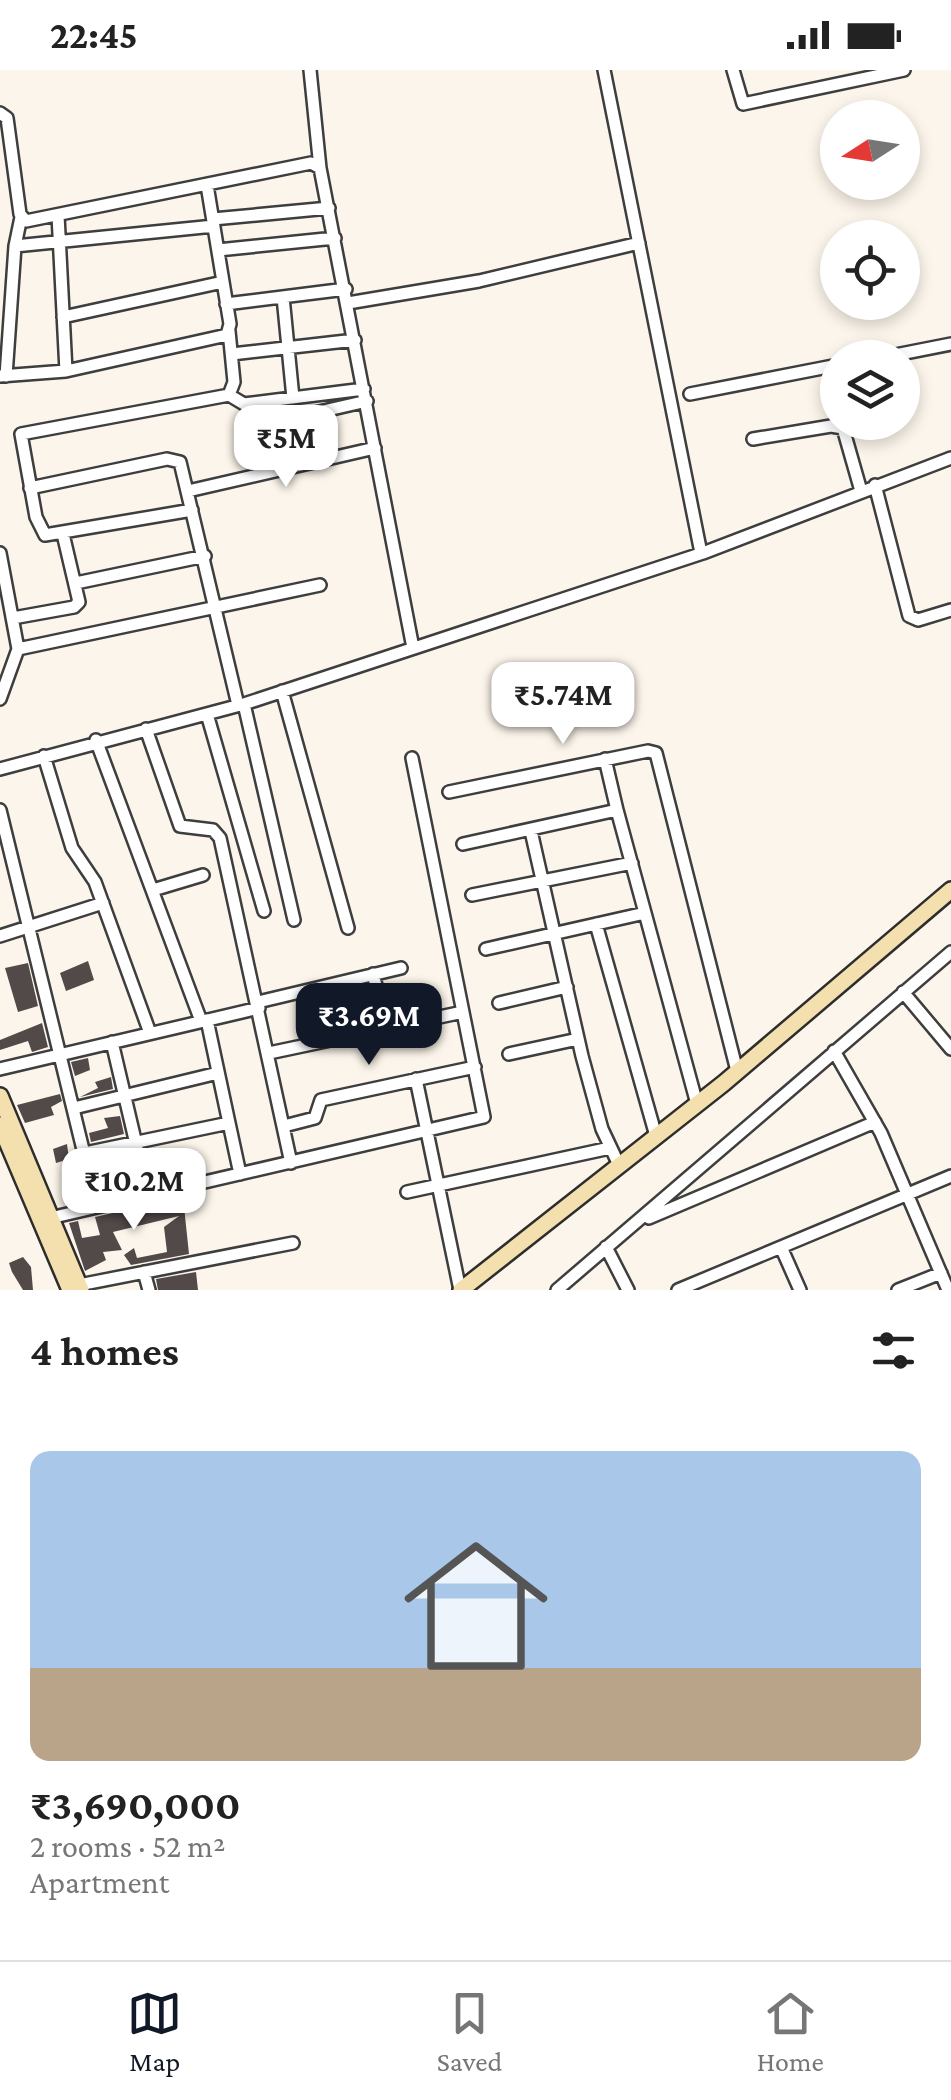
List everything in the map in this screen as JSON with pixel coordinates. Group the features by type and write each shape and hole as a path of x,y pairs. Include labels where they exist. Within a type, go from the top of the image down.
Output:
{"street":[{"path":"310,70 318,166 347,296 413,648"},
{"path":"604,70 702,554"},
{"path":"732,70 743,104 904,70"},
{"path":"0,113 6,116 22,217 14,246 3,376 66,371 224,336 229,331"},
{"path":"22,217 30,221 207,184 318,166"},
{"path":"192,510 48,536 41,531 30,488 22,432 229,395 234,389 226,304 207,184"},
{"path":"14,246 60,244 329,208"},
{"path":"58,215 66,371"},
{"path":"218,250 335,238"},
{"path":"226,304 478,282 639,243"},
{"path":"63,317 223,282"},
{"path":"283,297 293,398"},
{"path":"232,354 355,340"},
{"path":"920,350 951,344"},
{"path":"690,394 820,369"},
{"path":"229,395 244,404 366,395"},
{"path":"254,427 366,395"},
{"path":"753,439 831,426 843,428 861,491"},
{"path":"188,491 374,448"},
{"path":"0,769 96,740 241,704 702,554 951,458"},
{"path":"30,488 172,459 180,462 294,920"},
{"path":"876,485 909,616 918,620 951,610"},
{"path":"13,618 77,605 76,582 63,534"},
{"path":"0,554 18,650 0,698"},
{"path":"76,582 204,556"},
{"path":"18,650 320,586"},
{"path":"282,691 348,928"},
{"path":"207,714 264,911"},
{"path":"146,729 180,826 213,830 220,838 291,1163"},
{"path":"96,740 136,854 154,890 204,1021 240,1174"},
{"path":"449,792 648,750 660,757 736,1072"},
{"path":"44,756 72,848 102,903 150,1033"},
{"path":"50,1218 429,1133 484,1117 412,758"},
{"path":"606,760 697,1104"},
{"path":"0,810 97,1207"},
{"path":"463,844 618,810"},
{"path":"531,831 578,1039 610,1148 619,1165"},
{"path":"472,895 632,863"},
{"path":"154,890 203,876"},
{"path":"416,1079 460,1290 697,1104 951,890"},
{"path":"0,936 102,903"},
{"path":"486,949 645,913"},
{"path":"596,924 656,1136"},
{"path":"558,1290 951,952"},
{"path":"0,1068 204,1021 401,968"},
{"path":"373,974 387,1028"},
{"path":"499,1002 567,987"},
{"path":"904,992 951,1049"},
{"path":"268,1053 463,1012"},
{"path":"509,1054 578,1039"},
{"path":"112,1042 148,1195"},
{"path":"834,1051 875,1122 948,1290"},
{"path":"284,1126 315,1118 321,1100 474,1066"},
{"path":"74,1108 218,1073"},
{"path":"0,1096 36,1200 50,1218 77,1288"},
{"path":"640,1222 875,1122"},
{"path":"0,1124 77,1288"},
{"path":"85,1153 229,1124"},
{"path":"408,1192 610,1148"},
{"path":"678,1290 710,1284 781,1247 951,1176"},
{"path":"77,1288 293,1243"},
{"path":"606,1247 628,1290"},
{"path":"781,1247 800,1290"},
{"path":"144,1272 149,1290"},
{"path":"898,1290 940,1273"}],"building":[{"path":"88,961 94,980 66,991 60,973"},
{"path":"28,963 38,1006 18,1012 5,968"},
{"path":"42,1023 48,1047 32,1052 28,1041 0,1050 0,1040"},
{"path":"88,1058 90,1070 75,1076 71,1062"},
{"path":"111,1077 113,1089 80,1097 98,1088 95,1082"},
{"path":"60,1094 62,1101 51,1107 54,1115 25,1123 17,1105"},
{"path":"120,1116 124,1134 91,1142 89,1133 108,1128 104,1118"},
{"path":"67,1144 69,1159 56,1163 53,1149"},
{"path":"95,1160 105,1176 131,1171 136,1188 104,1196"},
{"path":"183,1197 189,1254 131,1265 124,1255 134,1248 137,1258 167,1252 164,1227 179,1216 113,1232 122,1250 103,1252 106,1260 85,1271 69,1223 78,1221 82,1238 100,1235 95,1217"},
{"path":"23,1257 31,1267 33,1290 23,1290 9,1263"},
{"path":"196,1272 198,1290 158,1290 156,1279"}]}
